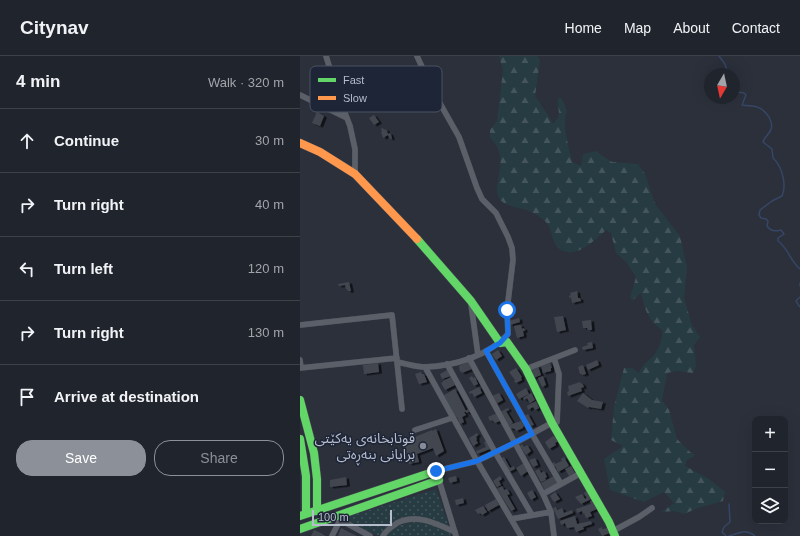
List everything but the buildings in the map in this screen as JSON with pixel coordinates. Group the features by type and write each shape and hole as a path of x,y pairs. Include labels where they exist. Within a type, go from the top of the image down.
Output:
{"street":[{"path":"319,56 327,58"},
{"path":"417,56 422,66"},
{"path":"300,95 310,100"},
{"path":"300,360 300,368 397,360 425,367 447,364 478,356 500,343 508,334 507,310 513,260 512,248 496,213 482,199 459,137 442,107"},
{"path":"335,112 347,118"},
{"path":"345,112 355,149 355,174"},
{"path":"300,143 320,152 355,174 417,239 471,301 500,343"},
{"path":"471,301 478,356"},
{"path":"300,325 392,315 402,410"},
{"path":"500,343 506,342 526,369 614,534 652,508"},
{"path":"526,369 575,350"},
{"path":"486,351 561,484"},
{"path":"469,358 543,494 550,512 554,536"},
{"path":"554,358 559,374 555,424"},
{"path":"447,364 495,452 532,515"},
{"path":"425,367 452,418 521,536"},
{"path":"300,400 314,453 317,479 317,511"},
{"path":"415,430 452,418"},
{"path":"300,439 306,474 303,515 436,471 477,461 555,424"},
{"path":"436,471 456,534"},
{"path":"543,494 581,473"},
{"path":"300,529 337,519 439,480"},
{"path":"511,519 550,512"},
{"path":"332,536 337,519"},
{"path":"337,519 370,536"},
{"path":"383,536 395,524 414,519 428,520 456,534"}],"green space":[{"path":"499,56 537,56 540,60 535,96 553,124 559,114 558,98 561,98 564,103 566,111 566,134 572,162 581,166 583,154 596,151 612,162 638,164 645,174 655,204 680,236 687,267 684,298 692,325 700,337 694,345 696,366 693,373 677,371 667,373 662,400 669,410 677,439 695,455 687,460 685,466 709,479 725,492 723,501 698,508 684,514 674,511 661,512 674,503 664,492 644,502 610,490 604,459 623,446 611,440 614,407 624,368 632,368 639,373 643,365 658,350 662,330 650,318 644,305 641,293 633,300 630,298 636,277 627,263 616,253 611,233 606,230 578,251 567,252 558,247 555,243 548,225 543,219 527,210 515,207 500,200 497,188 500,158 498,148 490,138 490,130 497,121 503,70"},
{"path":"436,489 450,529 411,517 378,536 344,518"},
{"path":"412,522 424,522 449,531 451,536 384,536 397,527"}],"waterway":[{"path":"719,56 726,68"},
{"path":"740,92 746,95 742,105 760,108 769,117 772,126 763,142 772,149 773,158 779,166 784,181 782,196 760,210 759,215 761,218 768,221 767,226 770,229 775,231 781,230 784,234 778,238 778,241 782,244 800,269"},
{"path":"800,297 796,301 800,307"},
{"path":"726,536 722,532 724,527 730,522 729,504"},
{"path":"729,536 745,532 749,532 755,536"}],"traffic: fast":[{"path":"417,239 471,301 500,343 507,342 526,369 552,423 609,522 615,536"},
{"path":"300,400 314,453 317,479 317,511"},
{"path":"300,439 306,476 306,514"},
{"path":"300,516 436,471 439,480 300,529"}],"traffic: slow":[{"path":"300,143 320,152 355,174 417,239"}],"place":[{"name":"قوتابخانەی یەکێتی برایانی بنەڕەتی","path":"423,446"}],"route":[{"path":"436,471 477,461 532,434 486,351 500,343 508,334 507,310"}]}
